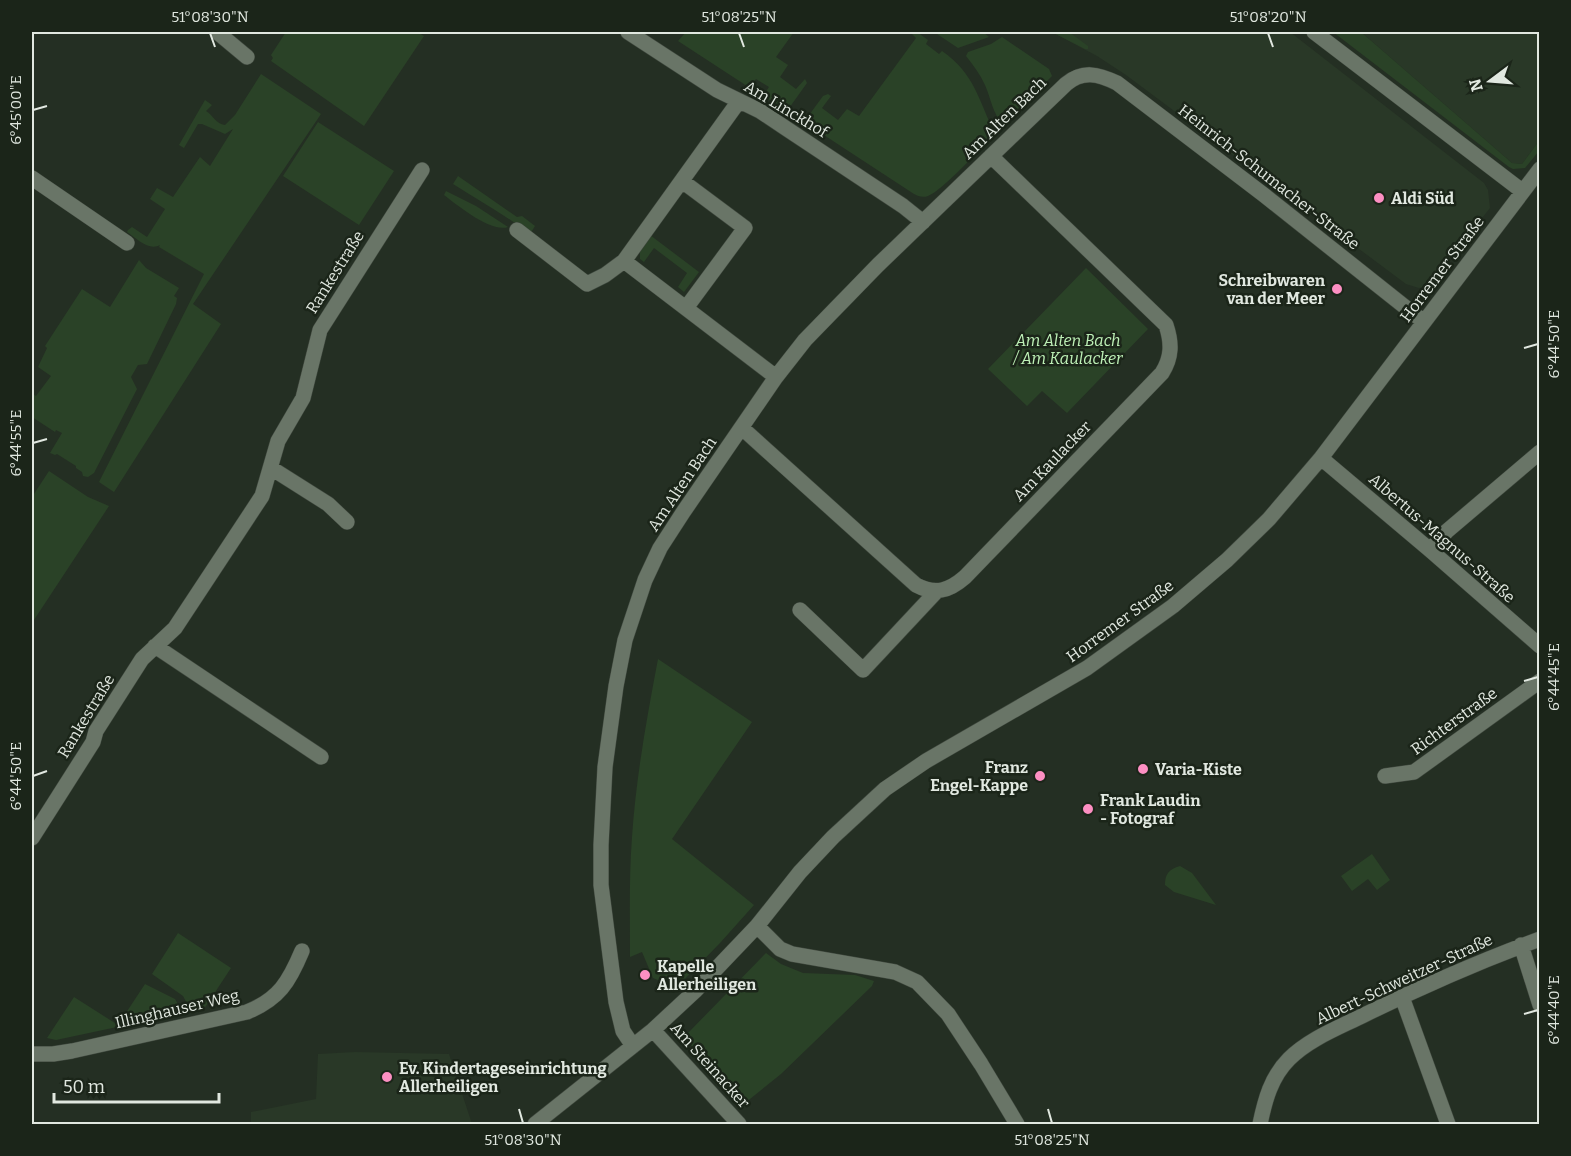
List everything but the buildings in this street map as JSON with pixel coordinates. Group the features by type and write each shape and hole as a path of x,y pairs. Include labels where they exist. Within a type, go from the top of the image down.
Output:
{"street":[{"path":"217,32 247,57"},
{"name":"Am Linckhof","path":"628,32 717,90 766,115 846,167 923,222"},
{"path":"1314,32 1522,191"},
{"name":"Heinrich-Schumacher-Straße","path":"1086,75 1095,74 1117,83 1255,188 1424,322"},
{"name":"Am Alten Bach","path":"633,1046 622,1031 616,1002 601,885 602,804 615,686 633,612 650,569 660,548 684,511 776,378 825,319 1066,84 1074,78 1086,75"},
{"path":"517,230 587,284 605,275 624,261 739,101"},
{"name":"Am Kaulacker","path":"936,592 956,585 965,577 1162,373 1170,356 1170,338 1166,325 991,156"},
{"name":"Horremer Straße","path":"535,1125 653,1030 695,991 757,926 800,872 833,837 885,789 926,761 1087,668 1173,606 1227,560 1269,519 1321,458 1539,169"},
{"name":"Rankestraße","path":"32,838 142,659 175,628 262,496 278,441 303,398 320,330 422,170"},
{"path":"32,178 127,243"},
{"path":"682,181 745,228 686,308"},
{"path":"624,261 776,378"},
{"path":"742,428 908,578 926,590 936,592"},
{"path":"1430,550 1447,531 1539,452"},
{"name":"Albertus-Magnus-Straße","path":"1321,458 1539,646"},
{"path":"271,468 328,504 347,522"},
{"path":"800,610 863,670 936,592"},
{"path":"155,646 321,757"},
{"name":"Richterstraße","path":"1385,776 1414,772 1539,681"},
{"path":"757,926 780,949 792,954 895,972 917,982 948,1014 1017,1125"},
{"name":"Albert-Schweitzer-Straße","path":"1260,1125 1271,1084 1294,1054 1328,1032 1402,996 1539,939"},
{"path":"1521,945 1539,1005"},
{"name":"Illinghauser Weg","path":"32,1054 72,1051 247,1012 265,1005 279,992 293,973 302,951"},
{"path":"1402,996 1448,1125"},
{"name":"Am Steinacker","path":"653,1030 739,1125"}],"shaded area":[{"path":"1052,32 1290,32 1484,183 1488,190 1490,208 1428,286 1419,288 1406,284 1126,75 1097,56"},
{"path":"1361,32 1539,32 1539,141 1522,164 1512,163"},
{"name":"Ev. Kindertageseinrichtung Allerheiligen","path":"355,1052 449,1054 472,1124 251,1124 251,1112 316,1099 318,1054"}],"green space":[{"path":"286,32 417,32 424,36 364,126 271,61 273,58 271,55"},
{"path":"686,32 794,32 776,57 788,65 780,77 796,89 805,79 807,83 787,111 763,96 769,87 756,79 750,88 678,41"},
{"path":"917,32 928,40 926,44 939,54 942,51 969,78 995,134 943,186 924,197 914,194 804,122 823,96 828,94 831,96 822,108 838,120 847,109 859,116 916,38 912,34"},
{"path":"934,32 983,32 989,37 958,48"},
{"path":"1052,32 1069,32 1088,46 1088,49 1085,49"},
{"path":"1333,32 1361,32 1512,163 1522,164 1539,141 1539,151 1525,168 1509,167"},
{"path":"1002,37 1049,69 1052,76 1003,125 994,111 983,81 966,56 968,52 991,44"},
{"path":"261,74 321,114 193,304 221,324 114,492 99,482 204,274 159,247 160,245 147,245 127,232 132,227 147,237 165,209 150,199 157,188 173,197 200,157 210,166 233,129 225,134 198,124 184,148 179,145 205,100 212,105 206,111 219,123 225,125 235,115"},
{"path":"318,122 394,171 359,225 283,176"},
{"path":"458,176 517,217 522,216 535,226 530,234 453,184"},
{"path":"446,191 476,206 508,227 493,226 475,217 444,195"},
{"path":"650,235 699,272 684,292 678,287 687,273 654,248 644,262 640,259 640,249"},
{"path":"139,260 146,268 179,288 174,296 177,298 176,304 147,364 138,365 131,377 137,389 94,473 88,477 83,476 76,466 57,454 50,453 62,433 56,430 55,432 32,417 32,393 36,396 51,376 38,367 47,348 45,346 82,289 110,307"},
{"name":"Am Alten Bach / Am Kaulacker","path":"1086,268 1148,329 1067,413 1042,391 1027,406 988,369"},
{"path":"49,471 88,497 109,506 32,623 32,497"},
{"path":"658,659 752,722 672,839 754,905 676,988 653,978 642,952 630,957 630,867 636,792"},
{"path":"1372,854 1390,880 1377,890 1368,879 1352,891 1341,876"},
{"path":"1180,866 1192,873 1216,905 1174,892 1165,885 1168,872"},
{"path":"178,933 231,968 204,1009 191,1011 183,996 152,974"},
{"path":"766,953 781,964 803,973 855,975 874,981 872,986 781,1074 745,1103 690,1044 688,1033"},
{"path":"145,984 175,999 183,1013 56,1040 47,1038 74,997 118,1025"}],"place":[{"name":"Aldi Süd","path":"1379,198"},
{"name":"Schreibwaren van der Meer","path":"1337,289"},
{"name":"Varia-Kiste","path":"1143,769"},
{"name":"Franz Engel-Kappe","path":"1040,776"},
{"name":"Frank Laudin - Fotograf","path":"1088,809"},
{"name":"Kapelle Allerheiligen","path":"645,975"},
{"name":"Ev. Kindertageseinrichtung Allerheiligen","path":"387,1077"}]}
